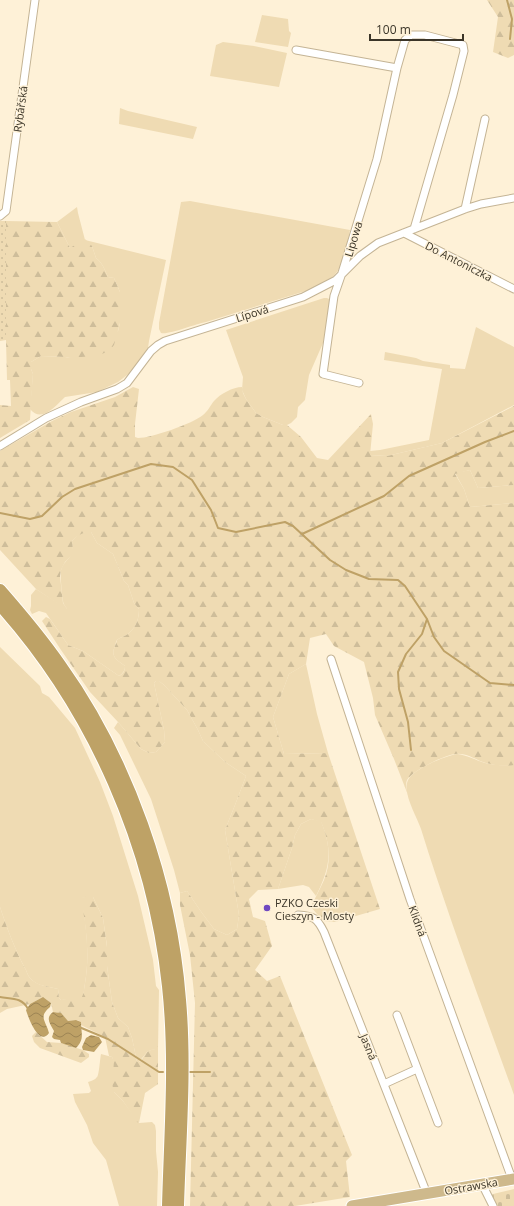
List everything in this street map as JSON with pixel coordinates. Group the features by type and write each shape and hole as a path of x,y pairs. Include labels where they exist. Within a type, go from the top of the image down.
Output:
{"highway":[{"path":"0,590 32,636 46,663 70,699 104,761 133,830 150,888 164,954 170,1015 172,1069 168,1206"},
{"path":"0,605 61,666 76,688 93,717 111,753 138,814 150,851 169,924 176,962 180,1000 182,1086 178,1206"}],"main road":[{"name":"Ostrawska","path":"352,1206 513,1179"}],"street":[{"name":"Rybářská","path":"0,216 6,211 35,0"},
{"name":"Lipowa","path":"359,383 323,374 334,296 377,159 397,68 405,40 411,35 425,35 463,44 464,51 453,95 414,229"},
{"path":"296,50 397,68"},
{"path":"465,209 485,119"},
{"name":"Lípová","path":"0,446 46,418 81,402 117,389 127,383 152,351 165,341 303,297 336,280 360,256 378,243 465,209 481,204 514,198"},
{"name":"Do Antoniczka","path":"404,233 514,289"},
{"name":"Klidná","path":"331,659 410,899 513,1179"},
{"name":"Jasná","path":"298,915 310,916 318,921 324,932 428,1194"},
{"path":"397,1015 438,1123"},
{"path":"384,1084 418,1069"},
{"path":"482,1184 493,1206"}],"green space":[{"path":"487,0 514,0 514,55 508,58 493,52 498,17"},
{"path":"262,15 288,19 289,31 291,33 288,47 255,42"},
{"path":"223,42 254,46 287,53 279,87 210,76 216,45"},
{"path":"120,108 197,127 193,139 119,124"},
{"path":"190,201 350,230 345,253 339,270 334,276 312,289 176,331 161,333 159,323 181,202"},
{"path":"77,207 85,240 166,260 148,348 131,372 118,382 97,392 65,397 49,412 39,415 30,409 33,374 31,362 41,356 70,358 118,331 120,323 120,292 114,278 108,277 102,264 96,258 92,246 70,248 57,222"},
{"path":"0,221 6,221 6,340 0,341"},
{"path":"6,221 57,222 70,248 85,239 92,246 96,258 102,264 108,277 114,278 120,292 120,323 114,345 110,350 102,354 70,358 41,356 31,362 33,374 30,420 0,438 0,405 11,406 10,380 7,380"},
{"path":"324,298 331,300 323,343 309,375 305,400 298,407 297,417 291,423 283,425 263,417 256,413 246,399 242,390 243,377 226,330"},
{"path":"476,327 514,347 514,405 442,443 387,456 370,455 370,451 429,440 442,369 384,360 385,352 416,358 423,361 450,365 450,368 465,369"},
{"path":"133,387 139,389 135,437 152,436 198,419 220,396 227,391 242,387 246,399 256,413 283,425 287,425 301,437 317,458 328,460 371,414 373,424 370,455 387,456 442,443 514,406 514,485 478,488 470,470 455,474 464,489 470,507 514,503 514,765 493,765 466,755 451,755 430,764 410,776 406,784 408,795 375,715 373,698 364,662 334,646 326,634 310,638 306,664 289,674 273,717 284,754 328,753 380,909 335,922 323,921 311,907 324,880 329,858 328,843 321,822 311,819 301,824 295,835 278,889 258,890 249,899 253,917 265,921 272,946 255,970 267,981 280,976 352,1155 346,1161 350,1197 295,1206 190,1206 195,1003 190,955 180,905 180,893 187,891 214,929 227,935 237,929 239,915 225,830 246,776 225,762 203,741 187,710 159,681 154,683 164,730 165,742 156,752 149,753 141,749 90,692 42,621 46,617 50,619 68,645 83,651 119,676 124,672 125,666 115,658 113,653 117,640 129,633 136,624 139,609 134,603 128,585 124,581 113,554 97,543 91,532 81,534 72,541 72,555 65,562 61,570 60,576 63,603 67,609 66,611 63,611 61,606 36,589 0,550 0,451 52,421 71,412 115,397"},
{"path":"470,470 478,488 514,485 514,503 470,507 464,489 455,473"},
{"path":"85,532 91,532 97,543 113,554 124,581 128,585 134,603 139,609 136,624 129,633 117,640 113,653 115,658 125,666 124,672 119,676 83,651 68,645 46,613 39,611 32,614 30,610 31,595 36,589 67,609 63,602 61,570 71,555 72,541 78,535"},
{"path":"0,647 40,686 42,693 49,697 75,728 100,782 113,816 138,896 153,960 156,986 159,990 158,1049 147,1052 139,1062 137,1062 128,1027 118,1018 112,1002 103,918 93,897 82,898 86,930 87,962 82,999 61,1000 59,998 58,989 41,985 30,978 8,931 0,907"},
{"path":"306,664 317,714 328,753 284,754 273,717 289,674"},
{"path":"159,681 164,685 187,710 203,741 225,762 246,776 225,830 239,915 237,929 227,935 214,929 187,891 180,893 151,799 120,735 114,728 118,722 141,749 149,753 156,752 165,742 164,730 154,683"},
{"path":"457,754 488,764 514,765 514,1095 454,929 421,829 407,794 407,783 409,778 414,773 428,764"},
{"path":"311,819 321,821 327,841 327,868 321,886 316,896 309,887 303,885 278,889 295,835 301,824"},
{"path":"89,896 93,897 103,918 112,1002 118,1018 128,1027 137,1062 141,1061 147,1052 152,1049 157,1049 158,1046 158,1084 145,1093 139,1123 123,1101 114,1092 110,1075 114,1062 112,1057 109,1056 105,1037 81,1025 81,1022 77,1020 68,1021 57,1012 53,1012 51,1003 43,997 30,1004 7,1009 0,1013 0,907 8,931 30,978 41,985 58,989 59,998 61,1000 73,997 81,999 84,991 87,951 86,930 81,898"},
{"path":"36,1032 47,1042 61,1043 83,1050 89,1054 89,1057 81,1063 40,1048 34,1042 32,1036"},
{"path":"101,1054 112,1057 114,1061 114,1092 123,1101 139,1123 152,1122 155,1125 158,1172 157,1206 119,1206 106,1160 93,1143 87,1125 75,1102 73,1094 89,1093 91,1091 88,1082 94,1080 98,1076"},
{"path":"514,1189 514,1206 495,1206 491,1196 493,1194"}],"water":[{"path":"43,997 51,1003 50,1007 44,1014 44,1019 49,1033 45,1036 41,1036 34,1029 26,1010 30,1004"},
{"path":"53,1012 61,1013 68,1021 76,1020 81,1022 82,1039 76,1048 61,1043 60,1040 52,1037 54,1031 49,1017"},
{"path":"91,1035 99,1037 102,1042 94,1052 83,1050 82,1047 86,1038"}],"waterway":[{"path":"507,0 512,19 510,39"},
{"path":"302,534 384,496 409,476 485,442 514,431"},
{"path":"0,513 30,519 42,516 62,497 75,489 151,464 173,467 192,480 211,510 218,528 236,532 285,522 293,526 330,560 346,570 369,579 398,580 405,586 427,619 434,637 444,651 490,683 514,685"},
{"path":"411,750 408,722 399,689 398,672 406,654 422,634 427,619"},
{"path":"0,997 19,1000 23,1002 28,1009"},
{"path":"79,1027 108,1039 159,1072 163,1072"},
{"path":"188,1072 210,1072"}],"place":[{"name":"PZKO Czeski Cieszyn - Mosty","path":"267,908"}]}
